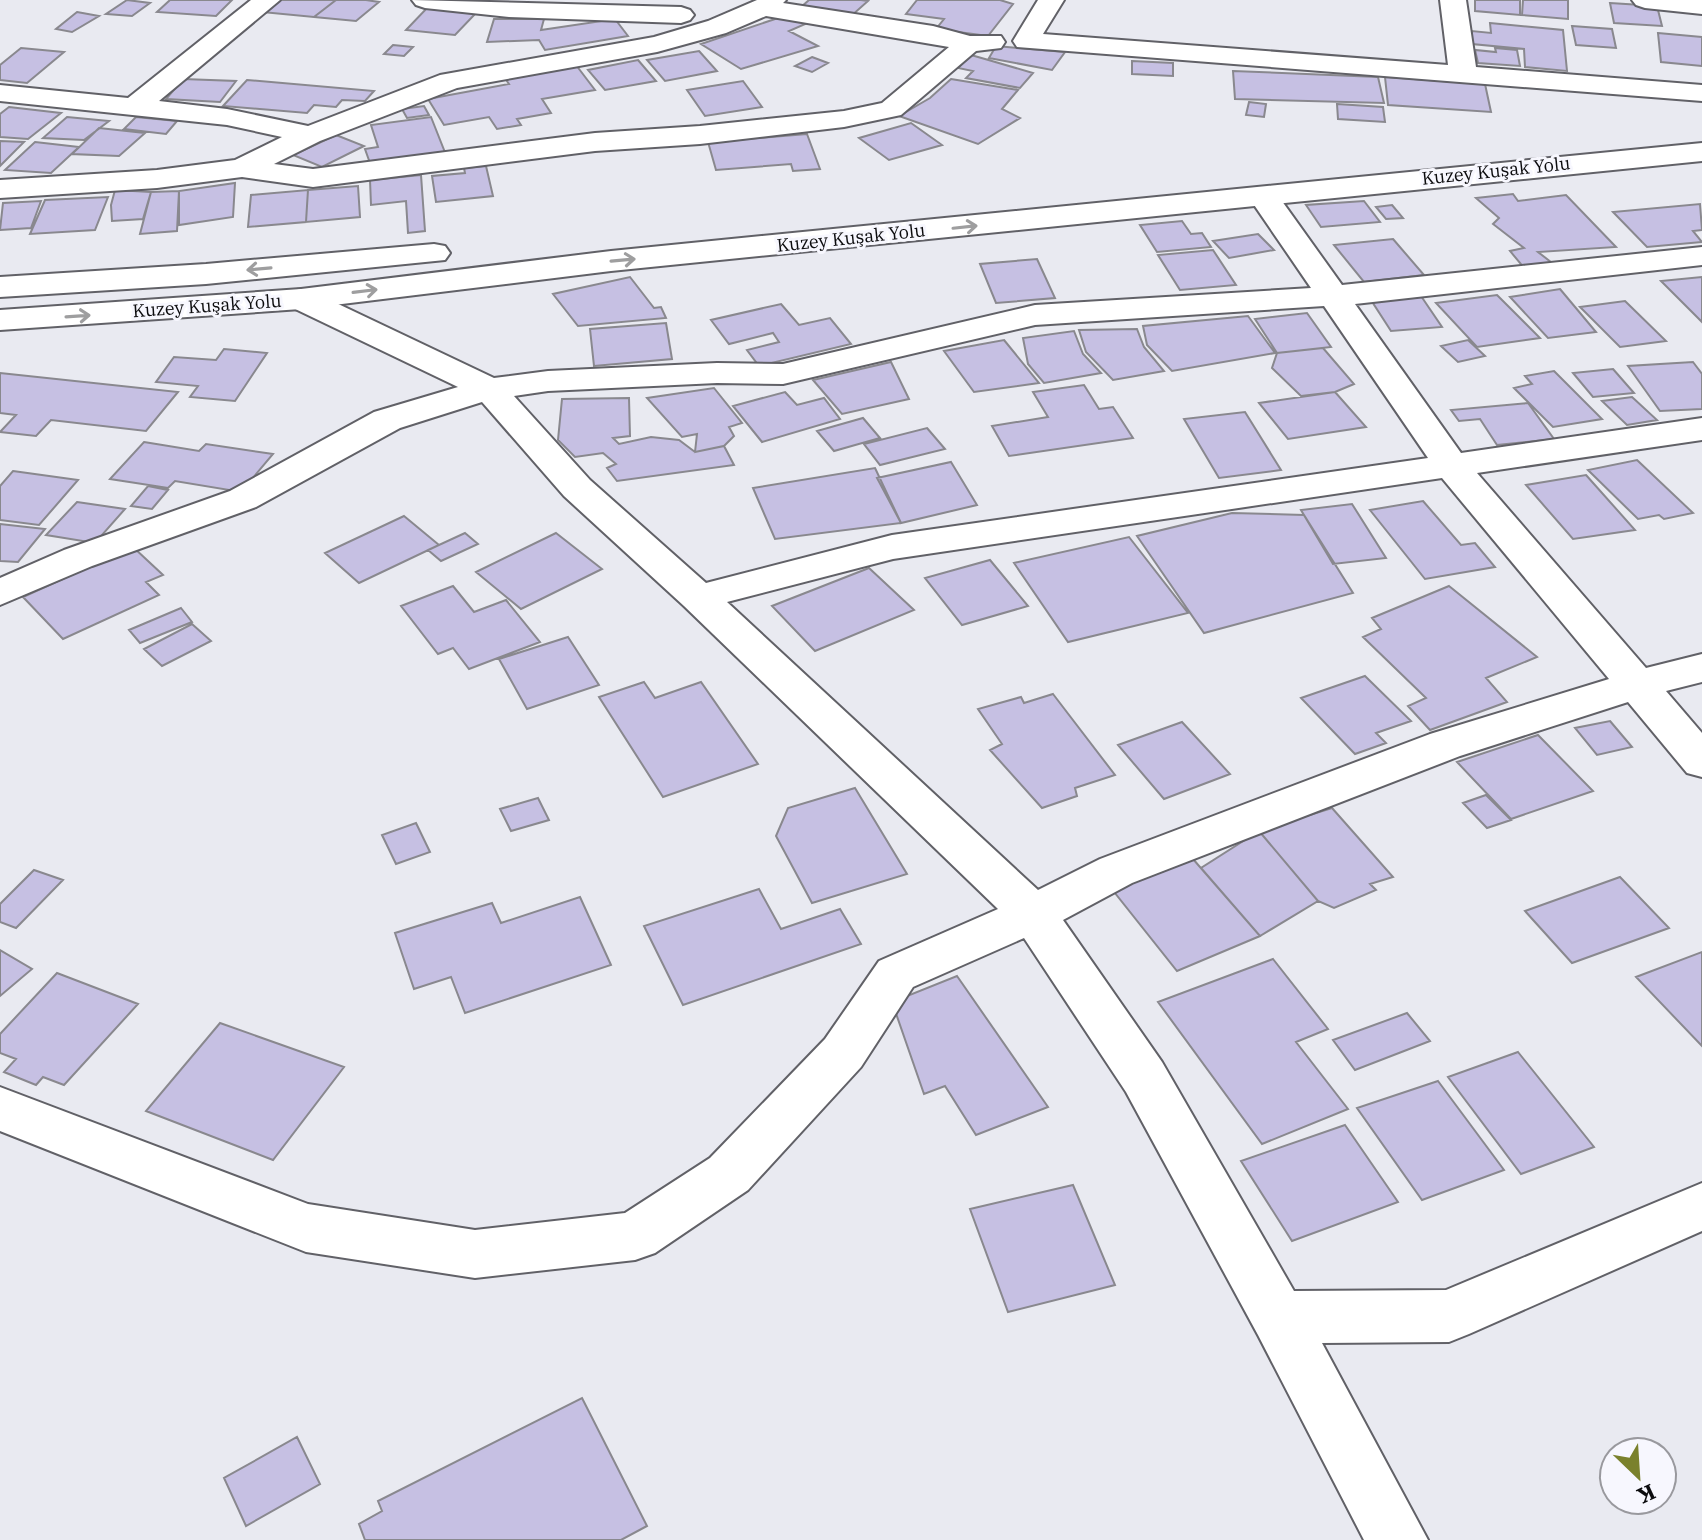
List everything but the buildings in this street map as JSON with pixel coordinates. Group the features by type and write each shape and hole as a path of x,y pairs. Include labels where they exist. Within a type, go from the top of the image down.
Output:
{"street":[{"path":"136,106 267,0"},
{"path":"425,0 509,9 680,7 717,27"},
{"path":"1026,41 1051,0"},
{"path":"1453,0 1463,74"},
{"path":"1645,0 1702,6"},
{"path":"242,168 310,135 450,81 657,44 717,27 768,4 933,34 969,44 1026,41 1702,93"},
{"path":"0,189 157,179 242,168 313,178 595,142 700,135 844,119 891,109 969,44"},
{"path":"0,93 227,117 310,135"},
{"name":"Kuzey Kuşak Yolu","path":"0,287 409,256 1702,127"},
{"name":"Kuzey Kuşak Yolu","path":"0,320 301,299 611,261 1702,152"},
{"path":"1263,196 1451,465 1702,762"},
{"path":"0,593 78,558 243,499 387,420 489,389 548,381 717,373 783,374 1035,315 1335,296 1702,256"},
{"path":"301,299 489,389 577,488 698,597 1033,914 1144,1077 1278,1317 1397,1540"},
{"path":"698,597 892,547 1702,429"},
{"path":"0,1108 306,1228 475,1254 635,1236 729,1174 843,1053 896,974 1033,914 1116,871 1445,745 1639,684 1702,668"},
{"path":"1278,1317 1449,1316 1702,1206"}]}
